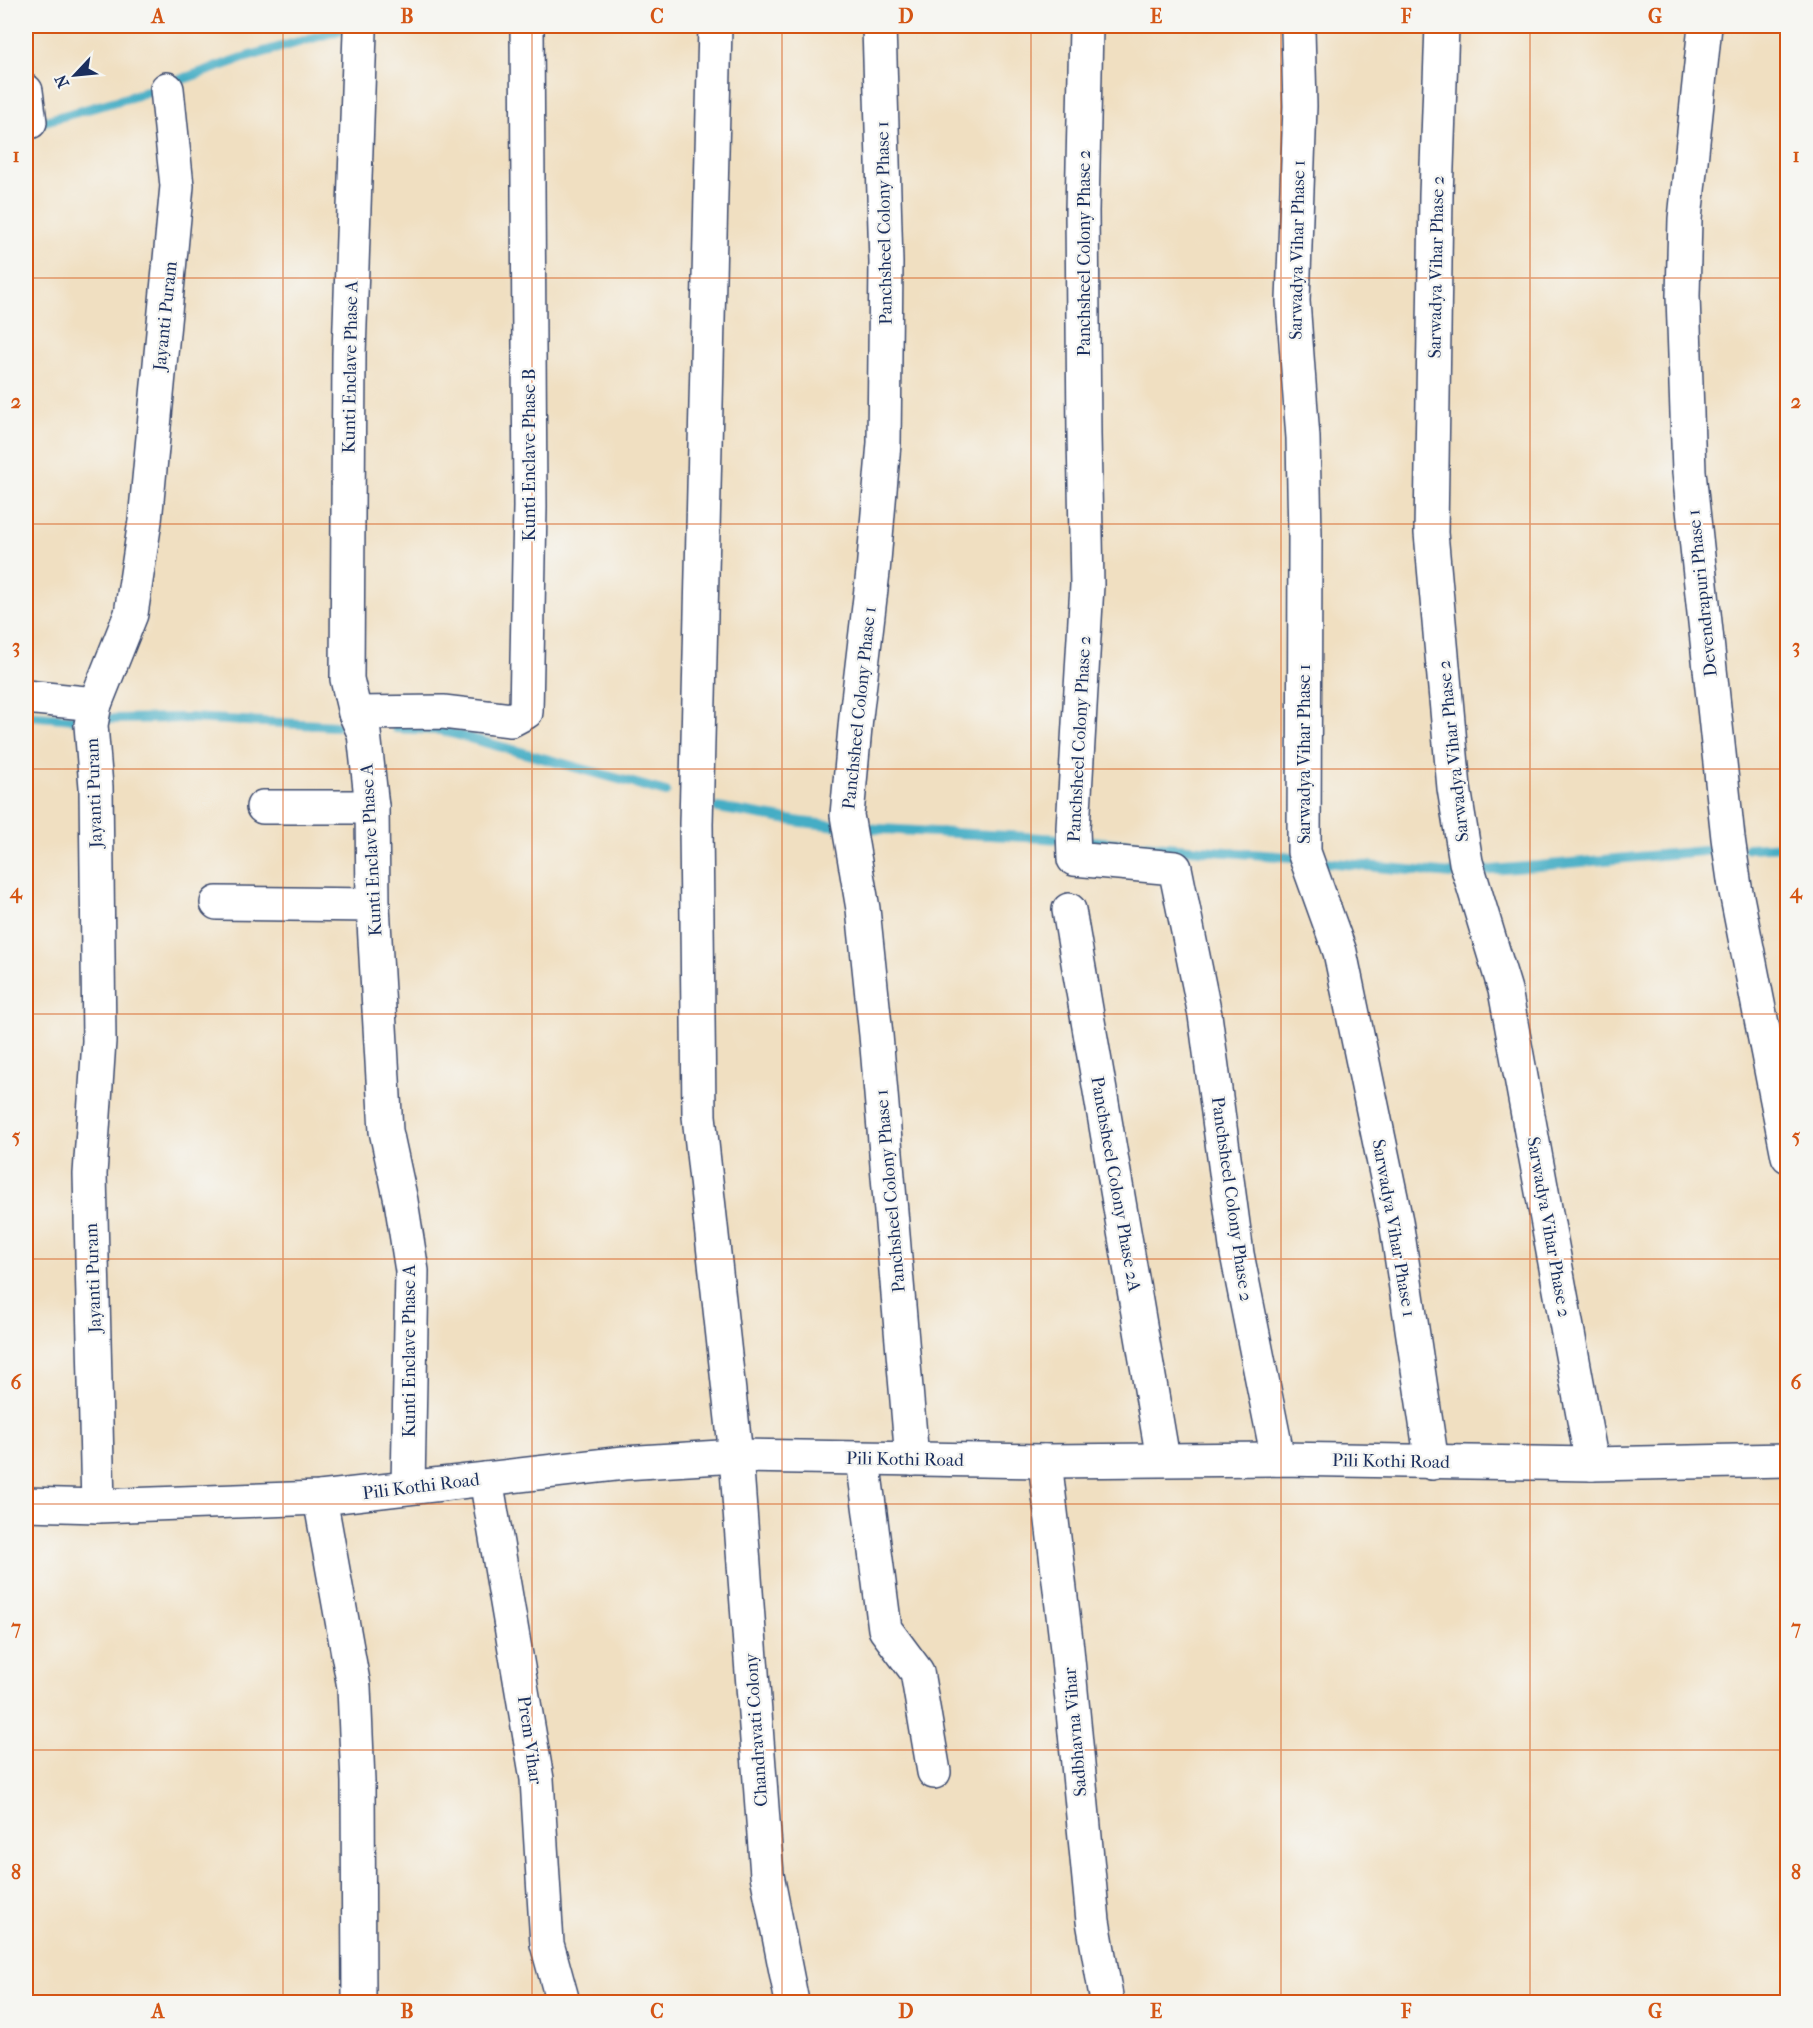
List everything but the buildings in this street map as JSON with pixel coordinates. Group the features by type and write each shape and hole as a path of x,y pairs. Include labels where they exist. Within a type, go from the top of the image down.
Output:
{"street":[{"name":"Kunti Enclave Phase B","path":"355,713 443,712 511,720 526,712 530,507 526,26"},
{"name":"Chandravati Colony","path":"715,26 696,824 699,1116 736,1456 767,1875 792,2002"},
{"name":"Panchsheel Colony Phase 1","path":"879,26 886,262 884,443 873,572 847,815 863,909 876,1035 912,1459"},
{"name":"Panchsheel Colony Phase 2","path":"1086,26 1082,211 1087,585 1073,828 1074,860 1175,868 1205,1015 1238,1254 1278,1459"},
{"name":"Sarwadya Vihar Phase 2","path":"1442,26 1436,195 1431,533 1454,788 1466,862 1505,990 1592,1464"},
{"name":"Devendrapuri Phase 1","path":"1705,26 1685,219 1683,296 1689,472 1728,837 1788,1156"},
{"name":"Sarwadya Vihar Phase 1","path":"1298,30 1300,106 1293,301 1303,438 1305,537 1304,852 1342,963 1396,1221 1432,1463"},
{"name":"Kunti Enclave Phase A","path":"360,32 349,354 347,679 355,713 364,733 372,807 373,905 386,1131 401,1201 412,1271 408,1487"},
{"name":"Jayanti Puram","path":"98,1506 90,1174 99,1041 96,787 91,725 95,704 131,614 145,521 177,186 167,90"},
{"path":"26,697 95,704"},
{"path":"263,807 372,807"},
{"path":"216,903 373,905"},
{"name":"Panchsheel Colony Phase 2A","path":"1070,910 1163,1459"},
{"name":"Pili Kothi Road","path":"26,1504 98,1506 320,1498 624,1463 736,1456 1045,1461 1278,1459 1592,1464 1788,1460"},
{"path":"863,1458 885,1629 917,1672 934,1772"},
{"name":"Sadbhavna Vihar","path":"1045,1461 1067,1649 1093,1921 1107,2002"},
{"name":"Prem Vihar","path":"486,1479 537,1779 547,1944 563,2002"},
{"path":"320,1498 354,1687 358,1782 359,2002"}],"waterway":[{"path":"34,124 131,97 243,58 354,26"},
{"path":"26,715 74,719"},
{"path":"106,719 190,718 336,726"},
{"path":"396,728 440,730 666,792"},
{"path":"718,808 838,826"},
{"path":"862,828 1060,839"},
{"path":"1090,841 1302,858"},
{"path":"1748,848 1788,846"},
{"path":"1481,871 1715,850"},
{"path":"1324,862 1452,874"}]}
